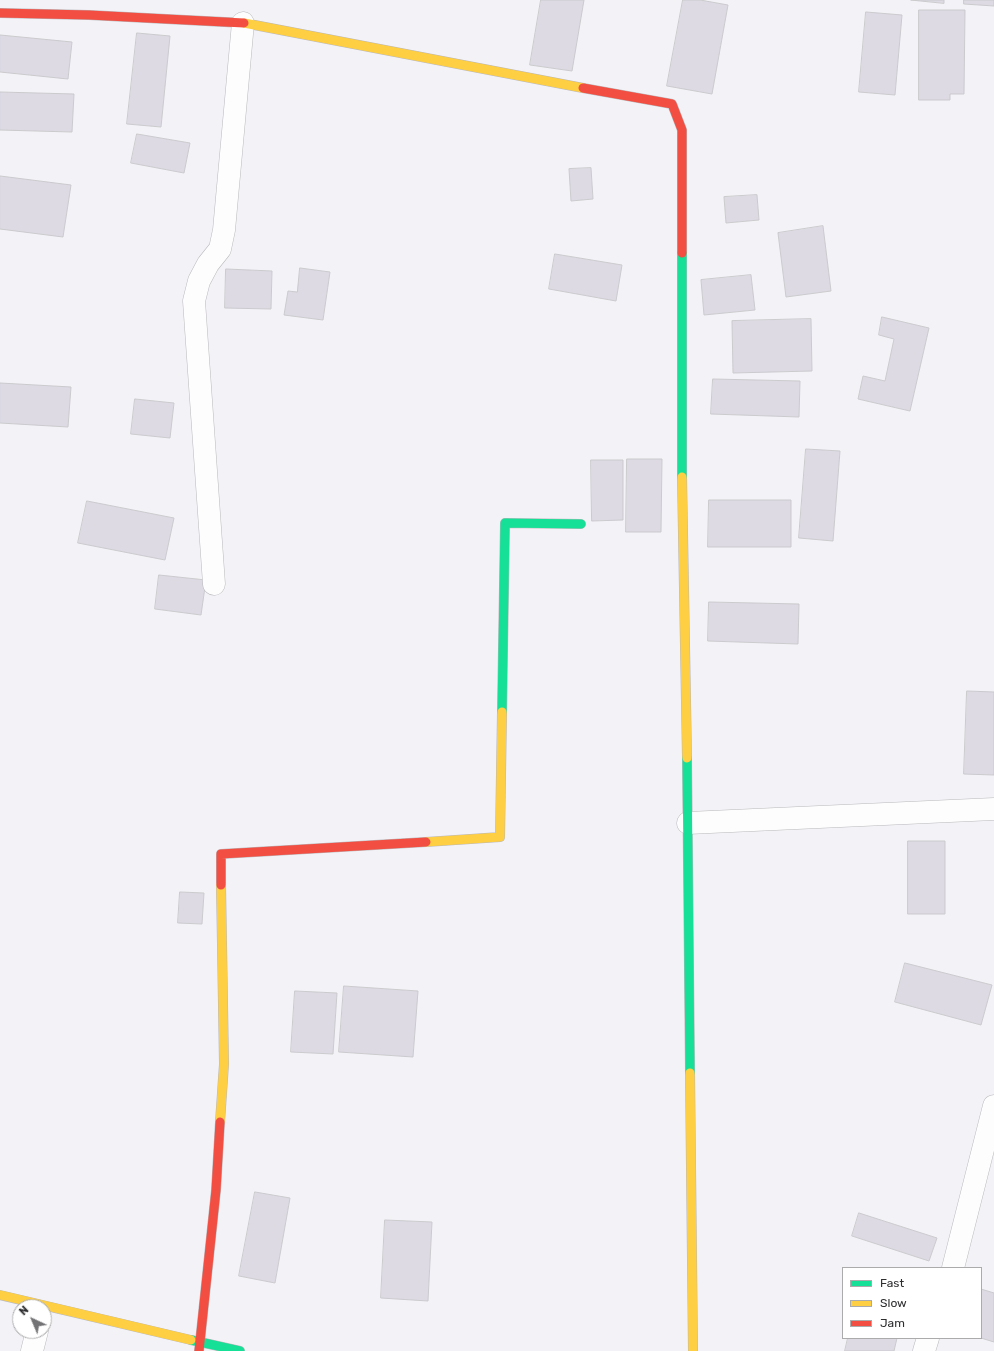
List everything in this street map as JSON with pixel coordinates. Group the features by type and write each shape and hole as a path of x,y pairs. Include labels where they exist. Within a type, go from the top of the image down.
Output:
{"street":[{"path":"0,13 89,15 243,23 558,84 672,104 682,130 682,487 688,823 693,1351"},
{"path":"214,584 194,301 199,281 208,264 220,249 224,230 243,23"},
{"path":"199,1347 216,1190 224,1064 221,854 500,837 506,523 581,524"},
{"path":"688,823 994,809"},
{"path":"953,1267 994,1106"},
{"path":"0,1295 17,1299"},
{"path":"52,1307 199,1347 240,1351"},
{"path":"32,1351 35,1339"},
{"path":"924,1351 928,1339"}],"building":[{"path":"541,0 584,0 572,71 530,65"},
{"path":"683,0 700,0 728,5 712,94 667,86"},
{"path":"911,0 944,0 944,3"},
{"path":"964,0 994,0 994,6 964,4"},
{"path":"919,10 965,10 964,94 950,94 950,100 919,100"},
{"path":"866,12 902,15 895,95 859,92"},
{"path":"137,33 170,36 161,127 127,124"},
{"path":"0,35 72,42 68,79 0,72"},
{"path":"0,92 74,94 72,132 0,130"},
{"path":"137,134 190,143 184,173 131,163"},
{"path":"591,168 593,199 571,201 569,169"},
{"path":"0,176 71,185 63,237 0,229"},
{"path":"757,195 759,220 726,223 724,197"},
{"path":"823,226 831,291 786,297 778,233"},
{"path":"555,254 622,265 616,301 549,289"},
{"path":"300,268 330,272 323,320 284,315 288,291 297,292"},
{"path":"226,269 272,271 271,309 225,308"},
{"path":"751,275 755,310 704,315 701,280"},
{"path":"882,317 929,328 910,411 858,399 863,376 885,381 894,339 879,335"},
{"path":"811,319 812,371 733,373 732,321"},
{"path":"713,379 800,381 799,417 711,414"},
{"path":"0,383 71,387 68,427 0,423"},
{"path":"135,399 174,403 170,438 131,434"},
{"path":"806,449 840,451 833,541 799,538"},
{"path":"627,459 662,459 661,532 626,532"},
{"path":"591,460 623,460 623,520 592,521"},
{"path":"709,500 791,500 791,547 708,547"},
{"path":"87,501 174,518 165,560 78,543"},
{"path":"159,575 206,580 201,615 155,609"},
{"path":"709,602 799,604 798,644 708,641"},
{"path":"967,691 994,692 994,775 964,774"},
{"path":"908,841 945,841 945,914 908,914"},
{"path":"180,892 204,893 202,924 178,923"},
{"path":"905,963 992,985 981,1025 895,1002"},
{"path":"344,986 418,991 413,1057 339,1052"},
{"path":"295,991 337,993 333,1054 291,1052"},
{"path":"255,1192 290,1198 275,1283 239,1276"},
{"path":"859,1213 937,1238 929,1261 852,1236"},
{"path":"385,1220 432,1222 428,1301 381,1298"},
{"path":"982,1289 994,1293 994,1342 982,1338"},
{"path":"848,1339 897,1339 894,1351 845,1351"}],"traffic: fast":[{"path":"682,253 682,477"},
{"path":"502,712 505,523 581,524"},
{"path":"687,758 690,1073"},
{"path":"191,1340 240,1351"}],"traffic: slow":[{"path":"244,23 583,88"},
{"path":"682,477 687,758"},
{"path":"426,842 500,837 502,712"},
{"path":"220,1122 224,1064 221,885"},
{"path":"690,1073 693,1351"},
{"path":"0,1295 191,1340"}],"traffic: jam":[{"path":"0,13 89,15 244,23"},
{"path":"583,88 672,104 682,130 682,253"},
{"path":"221,885 221,854 426,842"},
{"path":"199,1351 216,1190 220,1122"}]}
